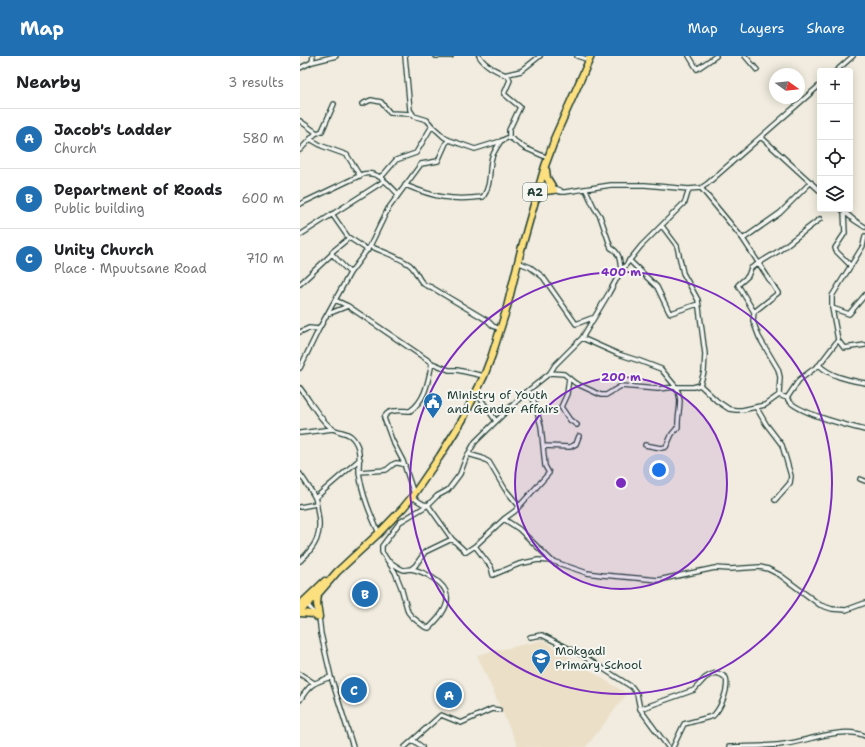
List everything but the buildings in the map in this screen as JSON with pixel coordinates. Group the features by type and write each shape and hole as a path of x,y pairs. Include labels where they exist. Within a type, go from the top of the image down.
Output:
{"highway":[{"name":"A2","path":"521,250 524,232 547,158 590,58"},
{"path":"536,199 545,191 553,188 547,178 546,173 547,158"},
{"name":"A2","path":"306,602 318,594 337,572 379,533 413,495 453,434 484,376 500,329 539,184"},
{"name":"A2","path":"300,612 306,602 328,578 337,572"},
{"path":"318,594 317,604 319,619"},
{"path":"300,612 313,614 319,619"}],"street":[{"path":"312,62 313,56"},
{"path":"300,68 312,62 336,56"},
{"path":"405,56 410,110 412,114"},
{"path":"436,56 451,56"},
{"path":"479,56 485,64 508,76 510,80 504,94 520,106 509,130 509,136"},
{"path":"504,75 521,71 540,56"},
{"path":"577,56 590,58"},
{"path":"689,56 697,69 716,56"},
{"path":"745,56 757,70"},
{"path":"839,68 853,56"},
{"path":"565,192 611,186 645,185 689,189 700,188 817,88"},
{"path":"362,104 372,100 381,102 390,113 412,114 427,120 444,138 475,149 501,141 509,136"},
{"path":"300,150 310,139 322,131 334,104"},
{"path":"300,122 317,133"},
{"path":"380,177 396,160 416,152 432,126"},
{"path":"509,136 525,148 547,158"},
{"path":"761,137 817,188"},
{"path":"310,139 322,146 347,155 360,176"},
{"path":"300,368 350,272 369,248 388,209 421,164 438,161 446,143 449,140"},
{"path":"405,185 427,194 443,198 466,200 483,197 486,193 490,180 491,160 501,141"},
{"path":"300,204 368,173 380,177 398,194"},
{"path":"300,235 384,180"},
{"path":"743,238 780,213 811,182"},
{"path":"539,184 565,192 611,186"},
{"path":"700,188 743,238 778,293 754,312"},
{"path":"388,561 404,570 410,569 429,575 435,579 447,595 447,603 444,610 429,628 425,627 408,612 401,587 395,572 382,552 382,546 400,522 428,505 437,496 448,490 457,479 475,442 525,393 550,373 549,371 582,338 621,271 641,246 685,202 689,189"},
{"path":"586,190 594,208 600,216 612,248 618,253 621,271"},
{"path":"842,212 846,233 835,248 836,251 851,266"},
{"path":"844,212 865,227"},
{"path":"332,214 349,238 369,248 409,264 424,285 431,287 488,320 493,326 500,329"},
{"path":"779,395 780,377 778,369 756,330 753,321 754,312 738,285 748,276 751,268 777,252 820,219"},
{"path":"662,226 677,246 683,272 698,304 705,354 704,372 700,385"},
{"path":"865,236 863,246 832,296 832,308 838,340 844,348 865,345"},
{"path":"300,284 332,254 332,252 349,238"},
{"path":"332,254 350,272"},
{"path":"629,260 657,287 669,312 671,313 698,304"},
{"path":"517,262 530,267 543,277 576,324 593,318"},
{"path":"832,308 849,314 865,295"},
{"path":"335,300 348,306 432,363 449,370 457,370 484,376"},
{"path":"328,314 348,306"},
{"path":"300,332 309,328 319,329"},
{"path":"582,338 618,354 661,369 676,387 680,394 678,427 672,434 666,447 661,448 645,445"},
{"path":"787,398 799,380 819,365 838,340"},
{"path":"432,363 428,386 419,402 410,411 394,411 385,414 384,422 405,465 413,495 423,504 428,505 452,539 465,552 468,552 519,506 548,475 549,471 545,466 541,426 533,398 525,393"},
{"path":"819,365 831,373 847,379 865,383"},
{"path":"550,373 564,374 575,383 601,395 606,395 621,386 658,389 693,387 700,385"},
{"path":"569,378 567,394 561,407 570,420 577,425"},
{"path":"700,385 717,401 729,409 742,410 765,405 779,395"},
{"path":"300,388 319,416 333,428"},
{"path":"476,392 496,421"},
{"path":"779,395 787,398 789,401 806,411 838,423 865,430"},
{"path":"756,407 766,424 782,445 790,472 790,483 774,500"},
{"path":"300,432 333,428 340,430 354,438 359,450 359,472 366,503 379,533"},
{"path":"543,446 570,447 576,444 579,436"},
{"path":"468,454 482,458 489,462 505,489 519,506"},
{"path":"315,498 360,459"},
{"path":"359,472 386,470 393,463 405,465"},
{"path":"300,474 315,498 320,524 319,535 310,552 300,561"},
{"path":"860,479 865,481"},
{"path":"300,507 316,504"},
{"path":"504,519 519,529 552,561"},
{"path":"410,569 419,561 425,552 452,539"},
{"path":"475,546 491,567 493,575 509,568 538,560 552,561 587,573 658,580 715,568 730,569 760,567 780,575 820,605 832,609 846,610 865,603"},
{"path":"306,602 319,619 331,677 353,747"},
{"path":"530,637 542,635 580,654 632,687 637,694 640,709 668,747"},
{"path":"640,709 694,690 705,678 710,675 716,673 726,678 726,688 717,713 713,716 684,724 673,747"},
{"path":"300,674 314,683"},
{"path":"300,700 307,689 314,683 331,677"},
{"path":"405,747 441,715 461,723 492,709 499,710"},
{"path":"729,747 784,744 847,732 860,733 865,736"},
{"path":"413,740 422,747"}],"shaded area":[{"name":"Mokgadi Primary School","path":"543,640 627,694 586,747 518,747 477,655"}],"place":[{"name":"Ministry of Youth and Gender Affairs","path":"433,419"},
{"name":"Department of Roads","path":"365,594"},
{"name":"Mokgadi Primary School","path":"541,675"},
{"name":"Unity Church","path":"354,690"},
{"name":"Jacob's Ladder","path":"449,695"}]}
